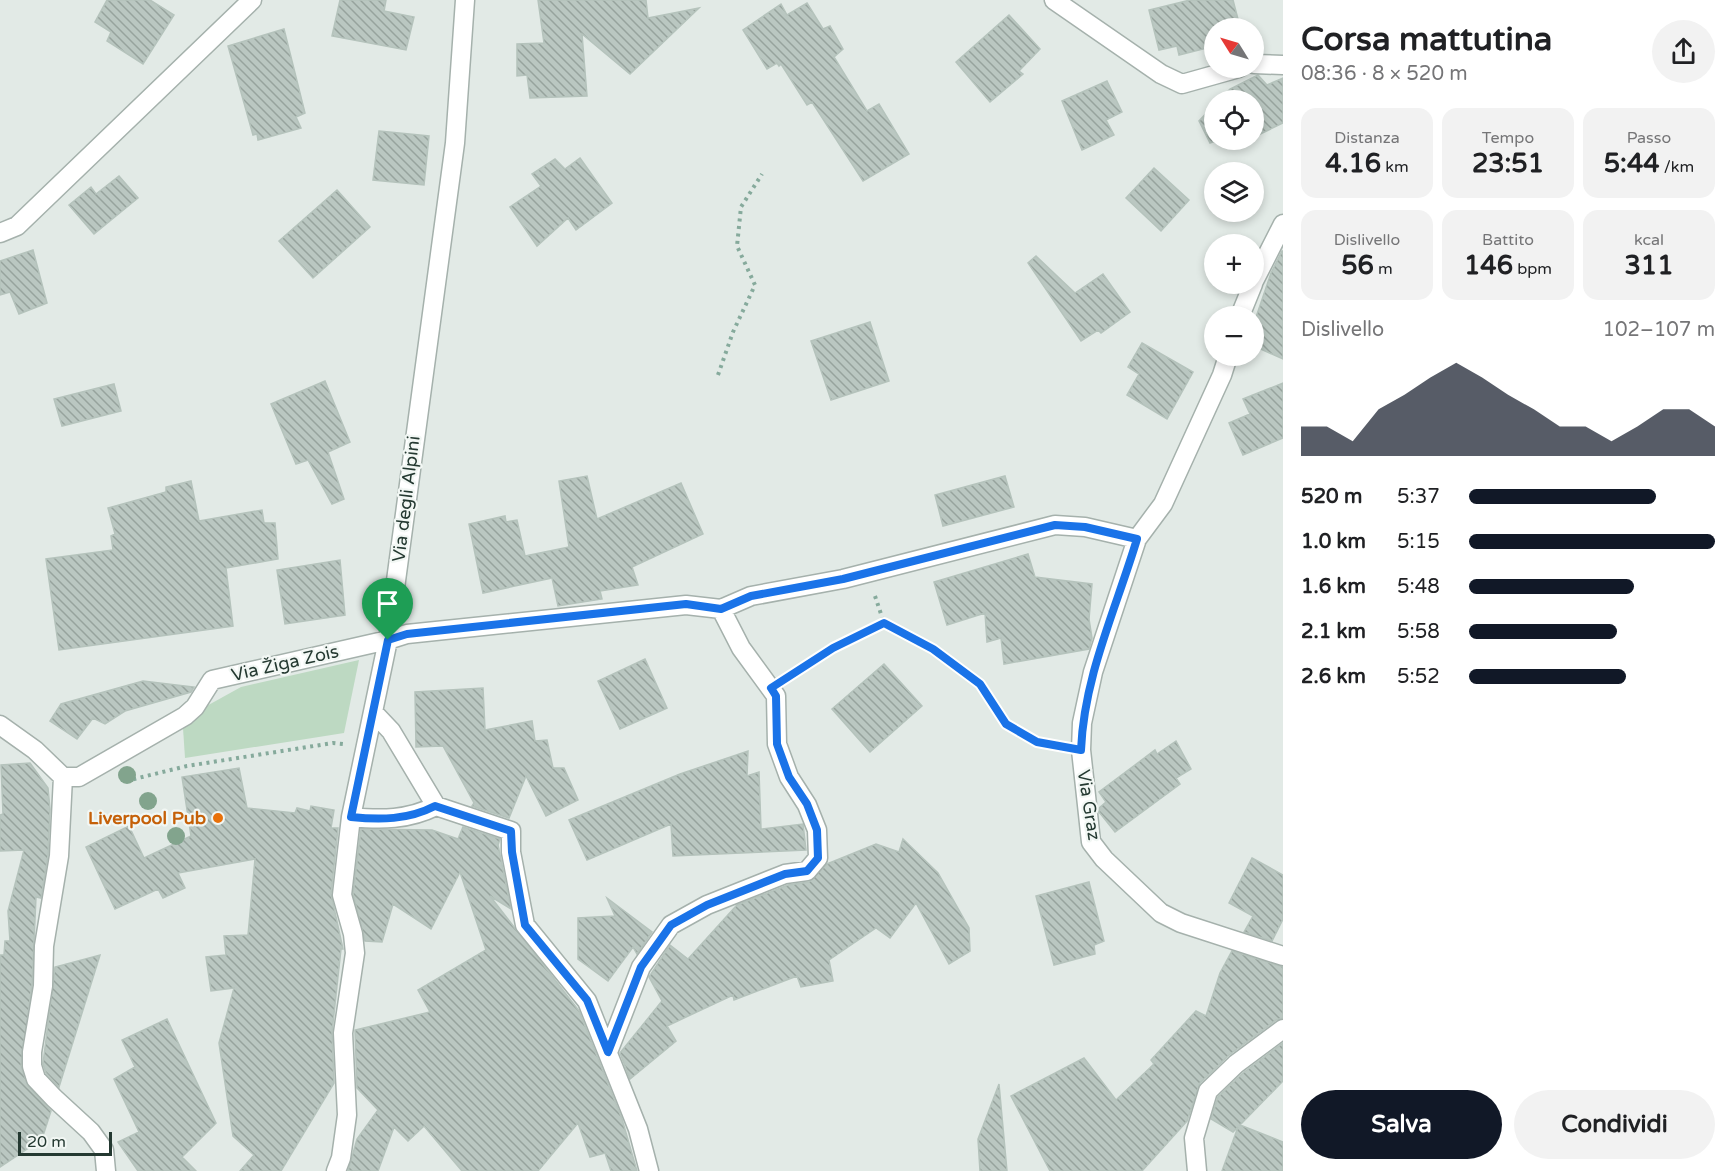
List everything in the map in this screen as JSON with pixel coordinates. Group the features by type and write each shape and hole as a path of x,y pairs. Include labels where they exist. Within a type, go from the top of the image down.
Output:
{"street":[{"path":"0,233 17,226 252,0"},
{"name":"Via degli Alpini","path":"336,1171 341,1158 347,1115 343,1033 355,953 353,934 342,895 351,817 388,640 455,143 465,0"},
{"path":"1054,0 1161,74 1182,84 1204,78"},
{"path":"1264,64 1283,65"},
{"path":"1264,261 1283,224"},
{"name":"Via Graz","path":"1225,366 1163,504 1137,539 1093,672 1082,723 1081,750 1091,842 1104,860 1161,913 1181,923 1283,956"},
{"path":"608,1052 641,967 671,925 707,905 785,874 807,871 818,858 817,830 807,804 789,777 777,744 776,696 741,648 721,609 751,596 843,579 1055,525 1085,527 1137,539"},
{"name":"Via Žiga Zois","path":"63,777 79,777 185,716 195,707 212,680 407,634 686,604 721,609"},
{"path":"373,712 391,731 435,806 511,831 512,852 525,925 587,1000 638,1129 649,1171"},
{"path":"0,725 35,750 63,777 58,856 44,946 43,986 32,1052 32,1066 36,1079 91,1132 104,1150 106,1171"},
{"path":"351,817 379,820 405,817 422,813 435,806"},
{"path":"1197,1171 1194,1137 1208,1091 1236,1064 1283,1029"}],"path":[{"path":"718,375 733,332 755,285 737,246 741,207 762,174"},
{"path":"771,688 833,648 884,623 933,649 980,684 1006,724 1037,742 1081,750"},
{"path":"124,782 187,766 333,743 364,747"}],"green space":[{"path":"359,660 344,733 185,758 183,728 203,708 241,687"}],"building":[{"path":"107,0 150,0 174,15 143,64 107,41 111,32 95,22"},
{"path":"340,0 386,0 384,11 414,17 406,50 332,36"},
{"path":"538,0 646,0 648,18 699,8 630,74 582,34 587,96 530,98 527,75 517,76 517,44 544,43"},
{"path":"1190,0 1233,0 1238,18 1204,18 1204,49 1179,55 1177,46 1159,50 1149,10"},
{"path":"807,3 823,29 830,26 843,49 834,57 867,111 879,104 909,154 863,181 812,102 807,105 781,64 779,66 777,63 767,69 743,30 781,4 787,15"},
{"path":"1009,15 1040,49 1019,71 1023,74 990,102 956,62"},
{"path":"284,29 305,113 296,117 301,128 258,140 257,134 253,135 228,46"},
{"path":"1252,78 1261,78 1267,85 1283,78 1283,123 1264,132 1264,90 1230,89"},
{"path":"1107,81 1122,112 1106,120 1114,135 1082,150 1062,101"},
{"path":"1204,116 1204,131 1199,121"},
{"path":"379,131 429,136 424,185 373,180"},
{"path":"580,158 612,203 576,230 568,218 537,246 510,207 541,186 532,174 555,159 565,169"},
{"path":"1154,168 1189,200 1161,231 1126,198"},
{"path":"119,176 138,198 94,234 69,205 91,187 96,194"},
{"path":"337,190 370,227 313,278 279,241"},
{"path":"33,250 47,303 19,314 10,292 0,295 0,261"},
{"path":"1283,251 1283,359 1264,350 1264,306 1260,306 1271,273"},
{"path":"1036,256 1075,293 1103,274 1130,312 1101,333 1098,330 1081,341 1028,263"},
{"path":"870,322 889,381 831,400 811,341"},
{"path":"1142,343 1193,372 1167,419 1127,395 1139,374 1128,367"},
{"path":"325,381 350,442 328,452 344,499 332,504 308,460 296,464 271,404"},
{"path":"1283,383 1283,438 1243,455 1229,423 1250,414 1243,399"},
{"path":"114,384 121,411 62,426 54,399"},
{"path":"587,476 597,519 681,483 703,534 632,567 638,585 600,591 602,599 558,606 552,578 483,593 469,524 505,516 506,522 517,520 525,556 569,547 559,481"},
{"path":"1005,476 1014,507 943,526 935,495"},
{"path":"191,481 199,521 262,510 264,523 275,523 278,559 226,568 233,626 59,650 46,559 113,550 111,536 115,534 108,508 166,492 166,487"},
{"path":"1028,554 1035,577 1092,584 1089,619 1092,638 1089,649 1004,664 1001,638 987,642 985,613 947,625 934,582"},
{"path":"340,560 345,615 285,624 277,570"},
{"path":"645,659 667,708 620,729 598,681"},
{"path":"884,664 922,706 870,752 832,709"},
{"path":"143,681 194,687 191,692 125,711 105,724 93,718 77,739 50,721 61,704"},
{"path":"483,688 485,730 532,721 535,741 547,740 553,768 564,768 578,800 546,816 526,776 509,818 472,806 474,803 443,746 416,747 415,692"},
{"path":"1176,741 1191,769 1176,778 1180,784 1115,832 1099,812 1099,808 1106,802 1099,792 1155,750 1157,754"},
{"path":"748,751 747,776 759,772 761,829 803,824 806,850 673,856 671,824 587,860 569,820 680,774"},
{"path":"30,763 48,788 50,809 48,855 41,898 36,897 32,985 21,1066 28,1086 51,1111 42,1139 0,1167 0,955 4,955 5,941 10,941 8,911 24,850 0,851 0,815 3,814 1,765"},
{"path":"239,768 247,808 295,813 297,808 310,811 311,806 334,810 331,828 338,828 331,894 343,949 341,949 332,1032 334,1083 281,1171 240,1171 254,1155 233,1136 219,1043 234,988 211,991 206,957 226,955 224,936 248,935 255,859 178,873 185,888 163,898 158,889 115,909 86,847 129,826 144,858 191,836 182,777"},
{"path":"463,827 500,839 498,845 511,909 490,896 579,1011 622,1119 637,1171 611,1171 605,1153 590,1157 578,1123 538,1171 462,1171 424,1126 408,1141 394,1127 378,1171 348,1171 357,1139 378,1110 357,1088 355,1030 430,1012 418,990 486,950 460,872 431,929 393,904 382,942 365,941 353,894 361,829 432,830 458,839"},
{"path":"903,839 938,873 969,928 970,951 949,964 916,903 890,938 876,928 829,960 833,981 801,987 797,976 734,1000 733,995 667,1026 676,1041 630,1079 620,1053 662,1001 649,977 670,945 688,959 737,905 788,885 809,882 827,864 876,844 899,852"},
{"path":"1252,858 1283,875 1283,919 1272,941 1244,932 1253,916 1229,903"},
{"path":"1089,882 1104,941 1094,945 1095,954 1054,965 1036,896"},
{"path":"607,898 652,932 637,954 633,947 608,981 578,959 578,918 615,916"},
{"path":"1232,951 1283,967 1283,1018 1276,1020 1229,1055 1200,1083 1187,1121 1142,1171 1050,1171 1011,1096 1084,1058 1116,1100 1154,1064 1151,1060 1196,1011 1206,1016 1220,973"},
{"path":"100,955 59,1087 46,1073 43,1064 55,967"},
{"path":"167,1019 216,1123 182,1157 196,1171 138,1171 118,1142 139,1132 114,1079 135,1067 122,1040"},
{"path":"1283,1043 1283,1081 1240,1125 1283,1142 1283,1171 1222,1171 1238,1127 1233,1132 1211,1119 1218,1097 1243,1073"},
{"path":"999,1084 1007,1171 980,1171 978,1139"}],"place":[{"name":"Liverpool Pub","path":"218,818"}],"route":[{"path":"1055,525 1085,527 1137,539 1093,672 1082,723 1081,750 1037,742 1006,724 980,684 933,649 884,623 833,648 771,688 776,696 777,744 789,777 807,804 817,830 818,858 807,871 785,874 707,905 671,925 641,967 608,1052 587,1000 525,925 512,852 511,831 435,806 422,813 405,817 379,820 351,817 361,760 388,640 407,634 610,614 686,604 721,609 751,596 843,579 1055,525"}]}
